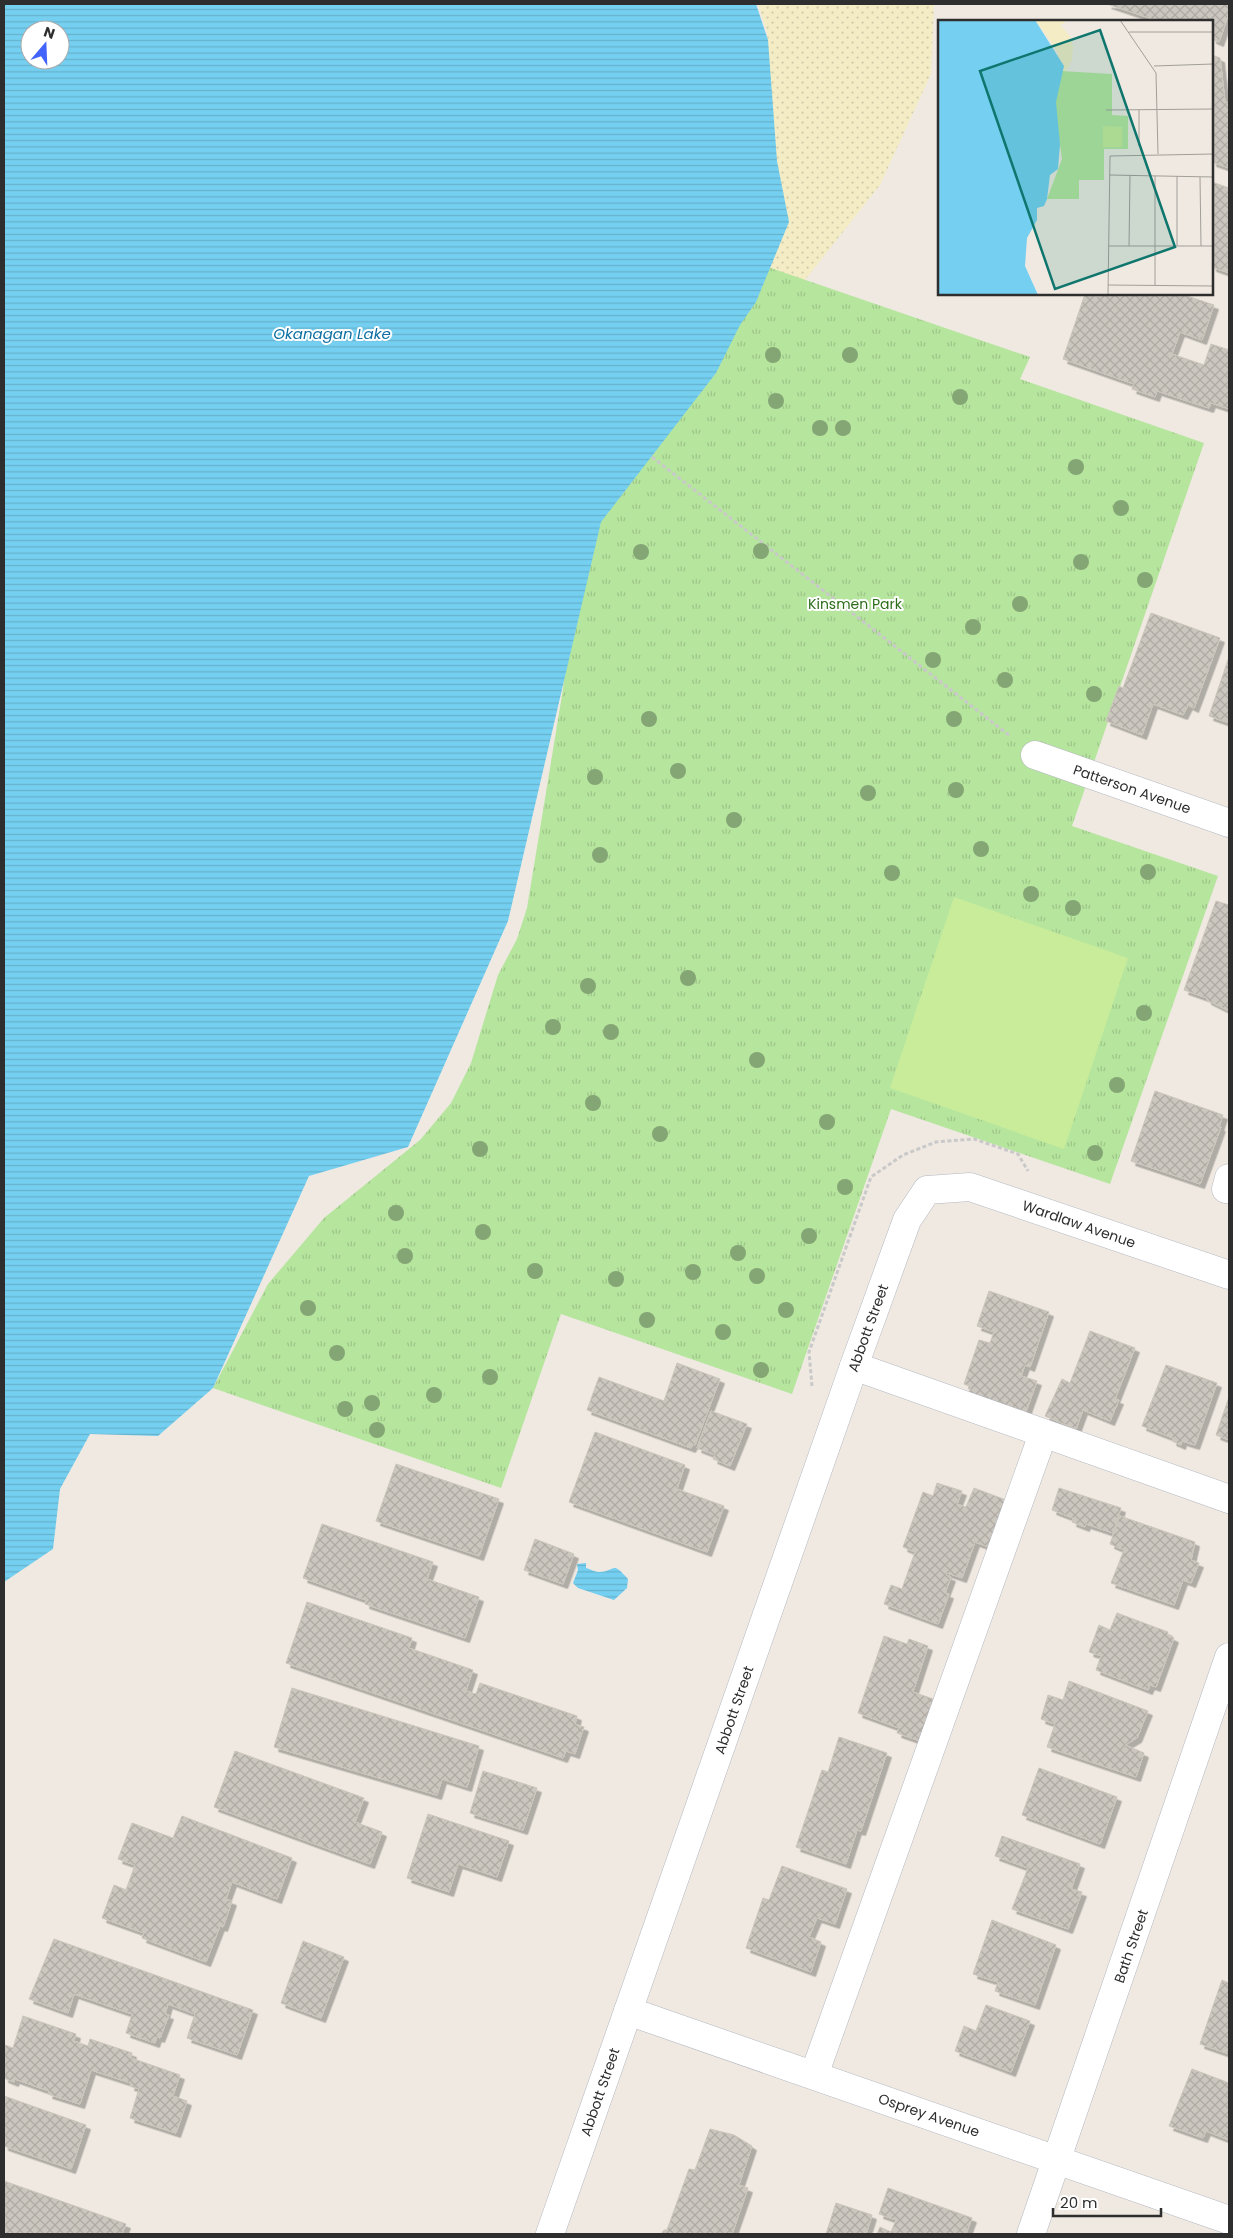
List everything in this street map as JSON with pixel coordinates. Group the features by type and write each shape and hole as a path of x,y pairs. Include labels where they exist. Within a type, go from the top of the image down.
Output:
{"street":[{"name":"Patterson Avenue","path":"1035,755 1229,823"},
{"name":"Wardlaw Avenue","path":"927,1190 970,1187 1229,1275"},
{"name":"Abbott Street","path":"550,2234 854,1366 907,1220 927,1190"},
{"path":"854,1366 1229,1499"},
{"path":"814,2075 1043,1434"},
{"name":"Bath Street","path":"1032,2234 1229,1657"},
{"name":"Osprey Avenue","path":"628,2010 1229,2220"}],"path":[{"path":"652,457 1035,755"}],"sand":[{"path":"758,4 934,4 931,74 880,185 805,280 756,302 775,155 767,32"}],"green space":[{"name":"Kinsmen Park","path":"739,257 1030,357 1020,379 1204,443 1072,826 1218,876 1110,1184 891,1109 792,1394 561,1314 501,1488 213,1388 268,1284 324,1218 420,1140 451,1103 471,1063 498,975 517,939 527,908 563,689 585,505"},
{"path":"954,897 1128,958 1064,1149 890,1088"}],"water":[{"name":"Okanagan Lake","path":"4,4 756,4 768,40 777,161 789,222 756,302 740,325 716,373 601,522 508,921 408,1147 309,1176 213,1388 158,1436 90,1434 60,1489 53,1549 4,1582"},
{"path":"586,1563 586,1568 597,1572 616,1568 628,1579 627,1588 614,1600 578,1588 573,1583 578,1570 577,1564"}],"building":[{"path":"1107,4 1229,4 1229,13 1219,42 1213,39 1213,20 1155,20"},
{"path":"1213,55 1220,58 1225,102 1229,103 1229,168 1213,162"},
{"path":"1213,182 1229,188 1229,273 1213,267"},
{"path":"1085,295 1098,297 1099,295 1184,295 1214,305 1202,340 1180,332 1172,354 1204,365 1211,344 1229,350 1229,409 1211,403 1209,408 1157,391 1155,397 1132,389 1134,384 1063,359"},
{"path":"1151,613 1220,638 1194,708 1188,705 1183,715 1153,704 1142,735 1106,721 1119,686 1123,688"},
{"path":"1229,657 1229,723 1209,716"},
{"path":"1216,901 1229,905 1229,1011 1207,1000 1207,998 1184,990"},
{"path":"1155,1091 1223,1115 1219,1127 1221,1127 1200,1184 1131,1161"},
{"path":"989,1291 1049,1312 1030,1367 1025,1365 1021,1376 1037,1381 1022,1423 966,1401 971,1387 964,1384 979,1340 990,1343 994,1332 977,1326"},
{"path":"1090,1331 1135,1348 1115,1399 1119,1400 1110,1421 1083,1410 1076,1429 1045,1416 1062,1379 1070,1383"},
{"path":"677,1363 720,1379 695,1445 693,1444 691,1448 587,1410 599,1377 664,1401"},
{"path":"1166,1365 1217,1383 1195,1445 1182,1441 1181,1445 1172,1441 1173,1438 1142,1426"},
{"path":"1229,1397 1229,1440 1216,1435"},
{"path":"711,1411 747,1424 730,1466 713,1459 715,1455 697,1448"},
{"path":"595,1432 685,1465 677,1489 724,1506 707,1552 569,1502"},
{"path":"396,1464 499,1499 479,1556 376,1521"},
{"path":"937,1483 962,1491 957,1504 966,1507 974,1488 1006,1500 989,1547 975,1542 962,1578 947,1573 946,1575 951,1577 945,1593 949,1594 938,1624 884,1604 891,1585 902,1589 915,1552 903,1547 923,1492 933,1496"},
{"path":"1059,1488 1121,1508 1113,1533 1086,1524 1085,1527 1072,1522 1073,1518 1052,1510"},
{"path":"1120,1516 1195,1542 1191,1560 1199,1563 1191,1583 1183,1580 1174,1605 1111,1583 1124,1550 1110,1544"},
{"path":"322,1524 433,1562 427,1579 479,1597 465,1638 365,1604 366,1600 303,1578"},
{"path":"535,1539 574,1554 563,1584 524,1570"},
{"path":"307,1602 412,1638 409,1648 473,1670 466,1691 476,1694 480,1683 577,1716 575,1724 584,1727 575,1754 566,1751 563,1758 286,1663"},
{"path":"1117,1613 1168,1632 1167,1635 1174,1638 1156,1687 1150,1685 1148,1690 1096,1670 1101,1656 1089,1652 1099,1625 1110,1630"},
{"path":"884,1636 907,1644 909,1639 928,1646 913,1692 933,1699 920,1741 897,1733 899,1728 858,1713"},
{"path":"1069,1681 1148,1711 1137,1738 1125,1745 1144,1753 1136,1777 1047,1747 1055,1724 1041,1719 1048,1695 1063,1700"},
{"path":"292,1688 479,1746 467,1787 442,1779 437,1795 274,1747"},
{"path":"839,1737 887,1753 861,1831 857,1830 846,1864 796,1847 822,1770 828,1772"},
{"path":"235,1751 364,1798 355,1822 382,1832 370,1864 214,1807"},
{"path":"1039,1768 1117,1797 1100,1844 1022,1815"},
{"path":"483,1771 537,1788 523,1830 470,1813"},
{"path":"428,1814 509,1841 497,1877 458,1864 449,1892 407,1878"},
{"path":"182,1816 292,1858 277,1899 232,1882 226,1899 232,1901 223,1927 220,1926 206,1962 142,1938 144,1933 102,1918 114,1885 126,1890 135,1865 118,1859 132,1823 173,1838"},
{"path":"1002,1836 1080,1864 1071,1889 1082,1892 1068,1929 1012,1909 1028,1868 995,1856"},
{"path":"782,1866 847,1889 835,1924 817,1918 809,1937 821,1942 811,1972 746,1948 763,1898 769,1900"},
{"path":"992,1920 1056,1945 1035,2005 995,1991 998,1982 973,1974"},
{"path":"54,1939 253,2010 237,2055 187,2038 195,2014 168,2004 165,2014 169,2015 160,2038 157,2037 155,2043 126,2033 132,2014 74,1994 68,2013 29,1999"},
{"path":"303,1941 344,1957 321,2018 281,2003"},
{"path":"1222,1980 1229,1983 1229,2054 1200,2044"},
{"path":"986,2005 1030,2021 1011,2072 955,2051 964,2026 976,2031"},
{"path":"23,2016 76,2034 74,2041 88,2046 90,2039 132,2053 131,2058 180,2075 173,2096 187,2101 176,2133 130,2118 139,2089 130,2086 131,2083 91,2070 80,2104 48,2094 49,2091 15,2079 14,2082 4,2078 5,2045 13,2048"},
{"path":"1192,2069 1229,2083 1229,2140 1206,2131 1203,2138 1169,2126"},
{"path":"4,2096 86,2125 71,2169 4,2146"},
{"path":"710,2129 734,2135 752,2146 739,2185 748,2188 732,2234 661,2234 664,2230 667,2230 689,2169 695,2170"},
{"path":"4,2181 126,2224 122,2234 4,2234"},
{"path":"888,2188 972,2218 966,2234 877,2234 880,2227 891,2232 896,2220 879,2214"},
{"path":"836,2203 872,2215 866,2234 826,2234"}]}
